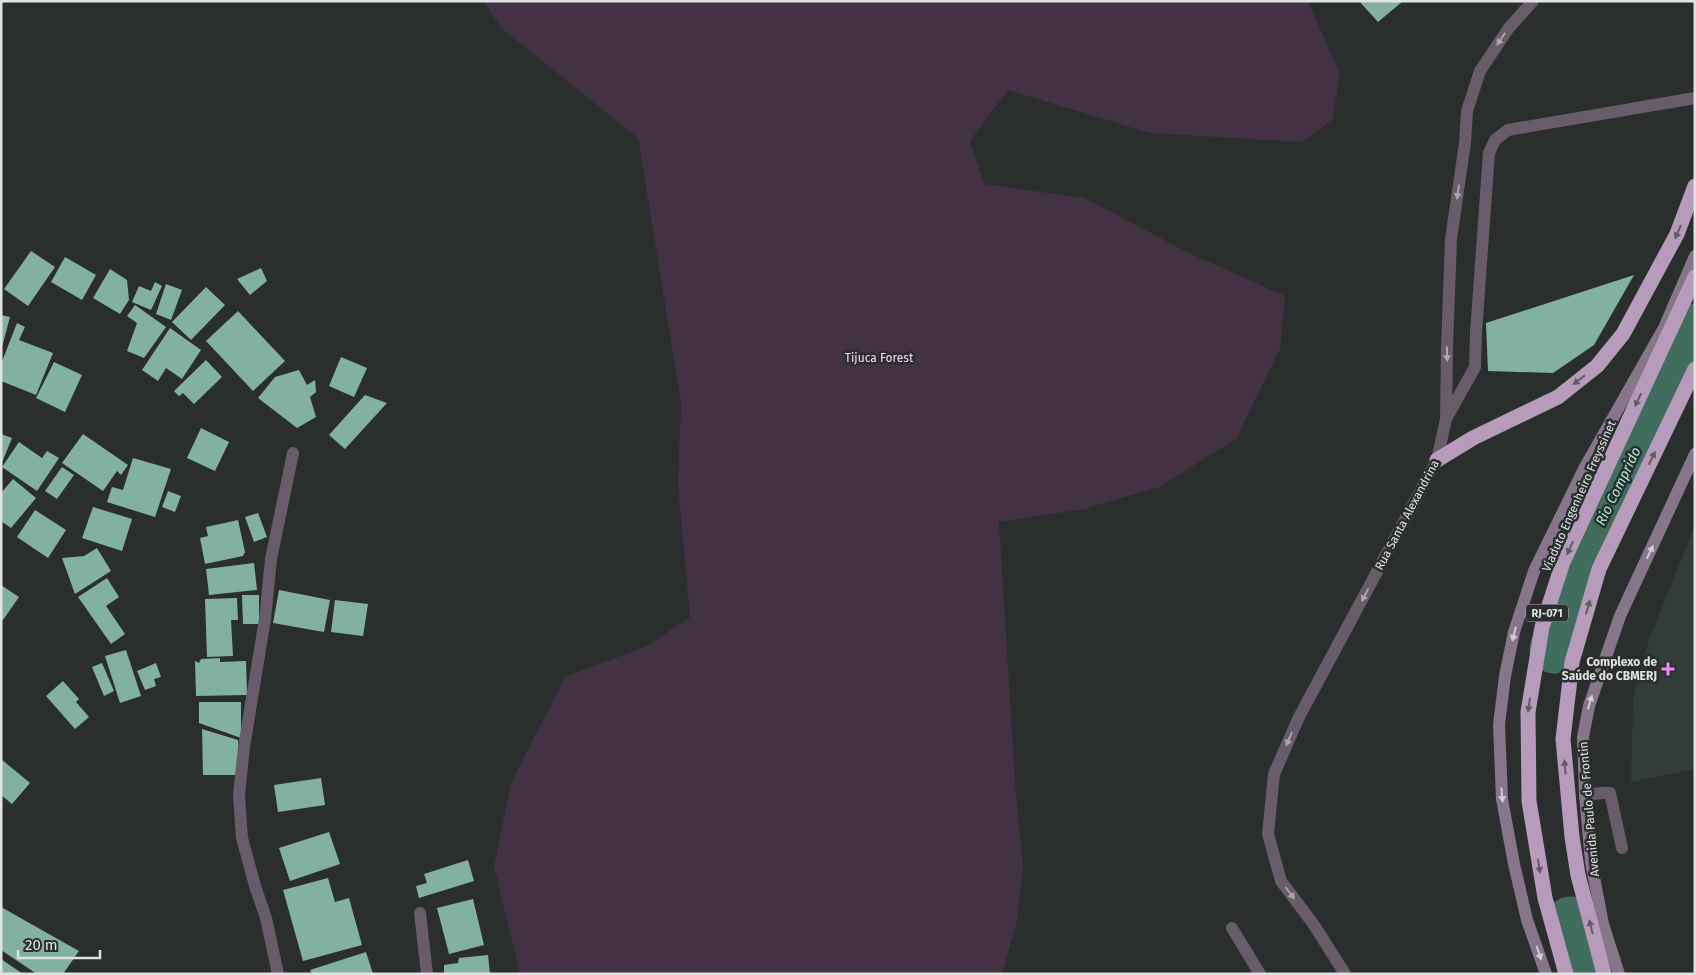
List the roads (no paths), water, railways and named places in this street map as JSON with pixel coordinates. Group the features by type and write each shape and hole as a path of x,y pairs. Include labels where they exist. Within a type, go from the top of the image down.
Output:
{"highway":[{"path":"1437,460 1473,438 1558,397 1596,366 1623,334 1673,242 1695,186"},
{"name":"Viaduto Engenheiro Freyssinet","path":"1566,974 1544,898 1529,801 1528,712 1542,627 1563,562 1695,277"},
{"name":"RJ-071","path":"1604,974 1578,875 1569,810 1563,739 1572,662 1599,569 1695,369"}],"main road":[{"path":"1546,974 1527,920 1502,799 1499,725 1505,676 1514,632 1538,562 1585,467 1664,328 1695,256"},
{"name":"Avenida Paulo de Frontin","path":"1619,974 1602,924 1592,871 1585,795 1583,737 1588,706 1620,616 1695,454"}],"street":[{"name":"Rua Santa Alexandrina","path":"1345,974 1314,925 1281,881 1268,834 1274,774 1299,717 1437,460 1446,419 1451,239 1464,151 1467,111 1480,71 1508,28 1533,1"},
{"path":"1446,419 1475,367 1490,153 1495,140 1508,130 1695,98"},
{"path":"278,974 266,918 242,838 239,795 244,747 265,619 272,559 293,453"},
{"path":"1585,795 1607,792 1610,794 1622,848"},
{"path":"420,913 427,974"},
{"path":"1232,928 1260,974"}],"waterway":[{"name":"Rio Comprido","path":"1554,649 1581,563 1695,328"},
{"name":"Rio Comprido","path":"1570,921 1587,974"}],"place":[{"name":"Complexo de Saúde do CBMERJ","path":"1668,669"}],"park label":[{"name":"Tijuca Forest","path":"879,358"}]}
